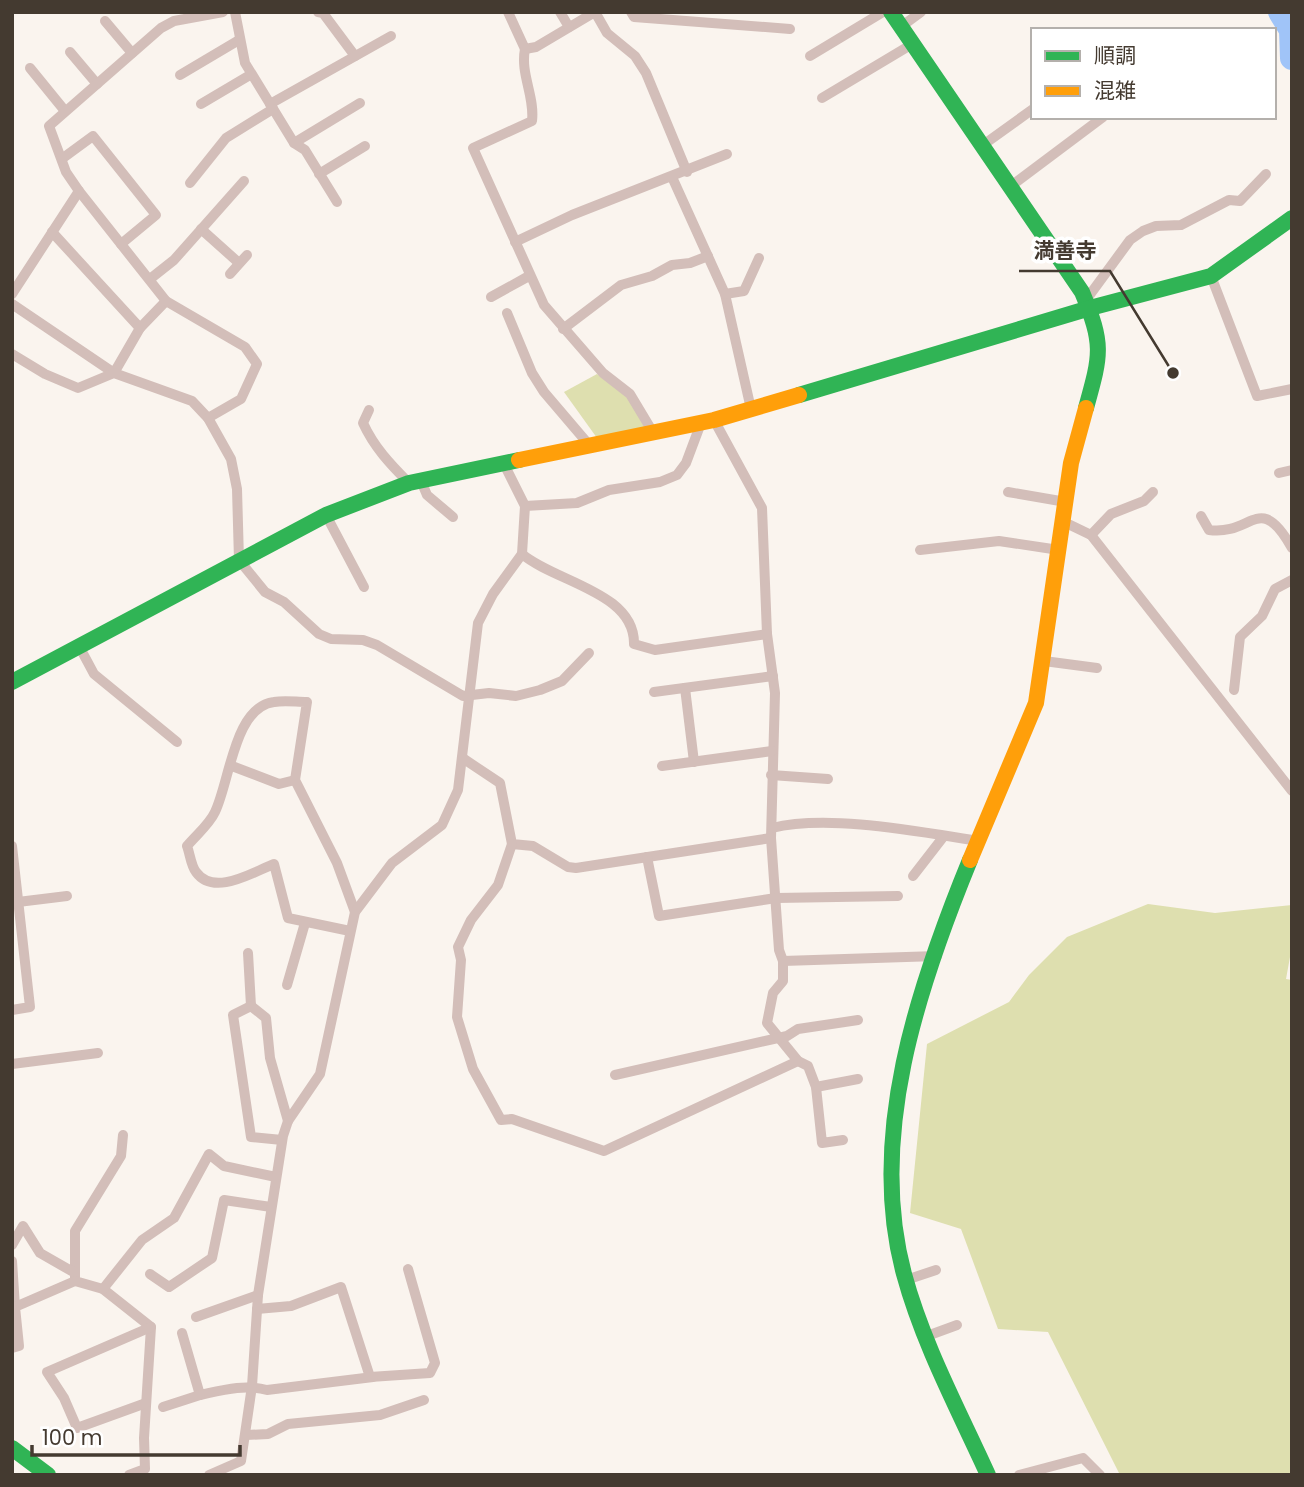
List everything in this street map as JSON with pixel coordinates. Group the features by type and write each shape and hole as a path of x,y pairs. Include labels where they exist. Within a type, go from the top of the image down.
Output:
{"street":[{"path":"208,418 241,399 257,364 256,359 245,347 166,301 66,172 49,126 167,25 197,14 223,12"},
{"path":"235,12 239,40 250,75 294,143 305,150 337,202"},
{"path":"318,12 323,13 355,56"},
{"path":"508,12 525,49 522,63 533,112 532,121 473,148 544,305 603,373 630,394 654,434"},
{"path":"560,12 569,27"},
{"path":"525,49 536,47 595,12 607,33 635,56 646,73 687,172"},
{"path":"631,12 634,17 790,29"},
{"path":"810,56 883,12"},
{"path":"891,12 984,145 1088,304 1096,326 1100,359 1071,463 1044,661 1024,741 979,841 937,956 915,1023 893,1132 893,1219 906,1280 927,1336 988,1475"},
{"path":"901,26 921,12"},
{"path":"105,21 132,53"},
{"path":"190,183 226,138 271,107 391,36"},
{"path":"180,75 239,40"},
{"path":"822,98 914,43"},
{"path":"70,52 97,84"},
{"path":"30,68 65,111"},
{"path":"201,104 250,75"},
{"path":"294,143 360,103"},
{"path":"984,145 1031,110"},
{"path":"1011,186 1100,119"},
{"path":"63,158 93,136 156,215 121,244"},
{"path":"319,174 365,146"},
{"path":"515,242 572,215 687,172 727,154"},
{"path":"1088,304 1130,240 1156,226 1181,225 1229,200 1240,201 1266,174"},
{"path":"672,177 725,294 751,409"},
{"path":"150,279 174,260 244,181"},
{"path":"12,294 79,191"},
{"path":"12,682 326,515 415,482 707,421 1088,304 1211,276 1292,218"},
{"path":"201,229 243,259 230,274"},
{"path":"52,232 140,328"},
{"path":"563,328 621,285 652,276 672,265 690,263 708,256"},
{"path":"725,294 744,290 759,258"},
{"path":"491,297 529,276"},
{"path":"1211,276 1257,396 1292,389"},
{"path":"12,354 45,374 78,388 114,373 140,328 166,301"},
{"path":"12,304 114,373 192,401 208,418 231,459 237,489 239,560 265,592 284,603 320,635 331,639 363,640 377,645 463,696 516,696 540,690 562,681 589,653"},
{"path":"507,313 532,373 544,392 590,446"},
{"path":"369,410 363,423 381,455 453,517"},
{"path":"525,506 577,503 609,490 660,482 677,475 707,421"},
{"path":"707,421 762,508 766,634 773,676 772,833 779,950 783,961 783,981 773,993 767,1023 798,1062 808,1066 816,1087 822,1143 843,1140"},
{"path":"209,1475 241,1461 252,1386 258,1295 282,1140 288,1121 320,1074 355,912 392,863 442,825 458,790 458,776 464,759 464,720 471,694 478,622 493,594 522,554 525,506 505,464"},
{"path":"1279,473 1292,470"},
{"path":"1008,492 1066,502"},
{"path":"1091,535 1111,514 1144,500 1153,492"},
{"path":"326,515 364,587"},
{"path":"1201,516 1209,530 1220,531 1262,517 1276,522 1292,548"},
{"path":"1064,522 1091,535 1292,790"},
{"path":"920,550 999,541 1059,550"},
{"path":"522,554 538,567 612,602 634,632 634,644 655,650 766,634"},
{"path":"1234,690 1240,637 1262,616 1275,589 1292,580"},
{"path":"79,646 94,674 177,743"},
{"path":"1044,661 1097,668"},
{"path":"654,692 773,676"},
{"path":"685,688 694,762"},
{"path":"350,930 288,918 274,864 224,883 214,883 195,872 187,846 214,816 232,766 242,726 252,713 272,702 307,702 295,780 337,863 355,912"},
{"path":"662,766 772,751"},
{"path":"464,759 500,783 512,845 498,885 471,920 458,947 461,960 457,1017 473,1069 501,1120 512,1119 604,1151 798,1062"},
{"path":"232,766 279,783 295,780"},
{"path":"771,775 828,779"},
{"path":"512,845 533,846 568,867 647,857 772,833 793,823 979,841"},
{"path":"913,876 944,836"},
{"path":"12,846 30,1007 12,1010"},
{"path":"647,857 659,916 776,898 898,896"},
{"path":"18,902 67,896"},
{"path":"287,985 305,923"},
{"path":"247,953 251,1006 266,1018 270,1058 288,1121"},
{"path":"783,961 937,956"},
{"path":"251,1006 233,1015 251,1137 282,1140"},
{"path":"615,1075 787,1036 798,1028 859,1020"},
{"path":"12,1064 98,1053"},
{"path":"816,1087 858,1079"},
{"path":"75,1277 75,1231 121,1156 124,1135"},
{"path":"103,1289 142,1240 174,1218 209,1154 224,1166 276,1177"},
{"path":"150,1274 169,1287 212,1258 224,1200 271,1208"},
{"path":"12,1245 23,1226 40,1253 75,1277 103,1289 151,1327"},
{"path":"12,1261 19,1346 12,1348"},
{"path":"163,1407 200,1395 252,1386 267,1390 430,1373 435,1363 408,1269"},
{"path":"906,1280 936,1270"},
{"path":"15,1307 75,1277"},
{"path":"257,1309 291,1306 341,1287 370,1377 373,1377"},
{"path":"196,1317 258,1295"},
{"path":"927,1336 957,1325"},
{"path":"146,1403 77,1428 65,1398 47,1372 151,1327"},
{"path":"129,1475 145,1469 151,1327"},
{"path":"182,1333 200,1395"},
{"path":"246,1435 268,1434 288,1424 380,1415 424,1400"},
{"path":"12,1448 48,1475"},
{"path":"1019,1475 1083,1458 1100,1475"}],"green space":[{"path":"597,374 628,396 645,428 597,438 564,392"},
{"path":"1148,904 1215,913 1292,905 1292,946 1286,979 1292,980 1290,1475 1120,1475 1048,1332 998,1329 961,1229 910,1213 927,1044 1009,1002 1029,975 1067,937"}],"waterway":[{"path":"1280,12 1291,30 1292,58"}],"traffic: fast":[{"path":"891,12 1082,292 1094,325 1098,350 1095,375 1086,408"},
{"path":"799,395 1090,308 1211,276 1292,218"},
{"path":"12,682 326,515 409,483 519,460"},
{"path":"970,860 933,959 917,1011 895,1116 891,1169 894,1222 912,1300 942,1376 988,1475"},
{"path":"12,1448 48,1475"}],"traffic: slow":[{"path":"519,460 714,420 799,395"},
{"path":"970,860 1036,703 1071,463 1086,408"}],"place":[{"name":"満善寺","path":"1173,373"}]}
